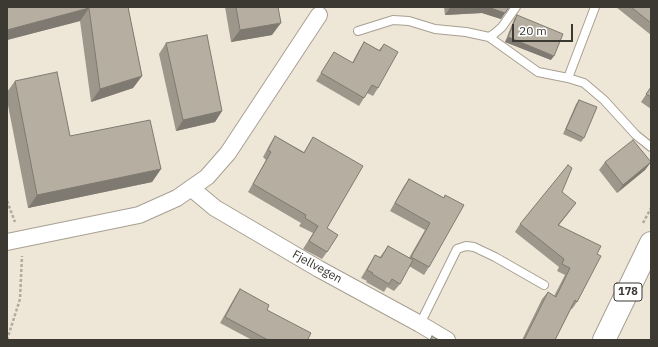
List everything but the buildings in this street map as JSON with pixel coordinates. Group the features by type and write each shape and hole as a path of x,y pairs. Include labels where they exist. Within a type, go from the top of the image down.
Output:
{"main road":[{"name":"178","path":"604,340 651,243"}],"street":[{"path":"13,241 139,215 177,198 207,177 228,153 319,15"},
{"name":"Fjellvegen","path":"191,188 221,212 318,269 447,340"}],"lane":[{"path":"489,37 502,27 516,7"},
{"path":"568,78 595,7"},
{"path":"358,31 393,20 409,21 435,29 466,32 489,37 538,72 584,83 604,100 636,135 651,147"},
{"path":"420,324 457,250 466,246 474,247 495,257 544,285"}],"path":[{"path":"7,201 17,226 13,241 22,258 20,299 8,340"}]}
